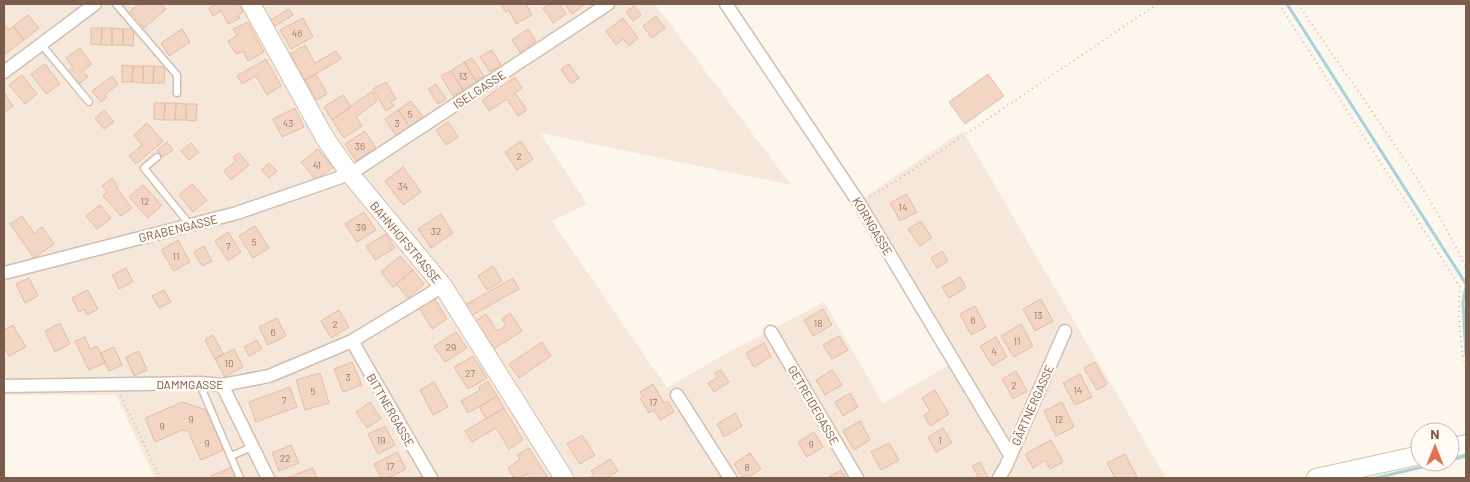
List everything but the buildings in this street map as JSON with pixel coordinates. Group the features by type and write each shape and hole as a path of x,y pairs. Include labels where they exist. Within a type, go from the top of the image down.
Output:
{"street":[{"path":"4,72 95,4"},
{"name":"BAHNHOFSTRASSE","path":"251,4 325,138 350,174 443,286 564,478"},
{"name":"ISELGASSE","path":"350,174 608,4"},
{"name":"KORNGASSE","path":"726,4 860,203 1010,455"},
{"name":"GRABENGASSE","path":"4,273 237,213 350,174"},
{"name":"DAMMGASSE","path":"4,386 202,383 222,385 269,376 352,341 443,286"},
{"name":"GÄRTNERGASSE","path":"999,478 1065,331"},
{"name":"GETREIDEGASSE","path":"772,332 857,478"},
{"name":"BITTNERGASSE","path":"352,341 431,478"},
{"path":"222,385 268,478"},
{"path":"677,395 730,478"},
{"path":"1316,478 1410,457"}],"lane":[{"path":"116,4 177,75 178,93"},
{"path":"41,44 89,102"},
{"path":"156,157 144,168 190,225"},
{"path":"202,383 201,388 240,478"},
{"path":"231,456 252,447"}],"path":[{"path":"860,203 1157,4"},
{"path":"1279,4 1460,287 1461,349 1466,369"},
{"path":"1298,4 1325,46 1385,130 1419,183 1443,222 1466,267"},
{"path":"116,384 160,478"}],"shaded area":[{"path":"4,4 655,4 791,185 540,133 587,204 552,221 667,388 720,357 824,302 883,403 951,364 856,203 963,131 1166,478 155,478 116,395 4,395"}],"waterway":[{"path":"1287,4 1466,284"},
{"path":"1466,286 1463,303 1466,355"},
{"path":"1460,458 1466,456"},
{"path":"1376,478 1410,470"}]}
